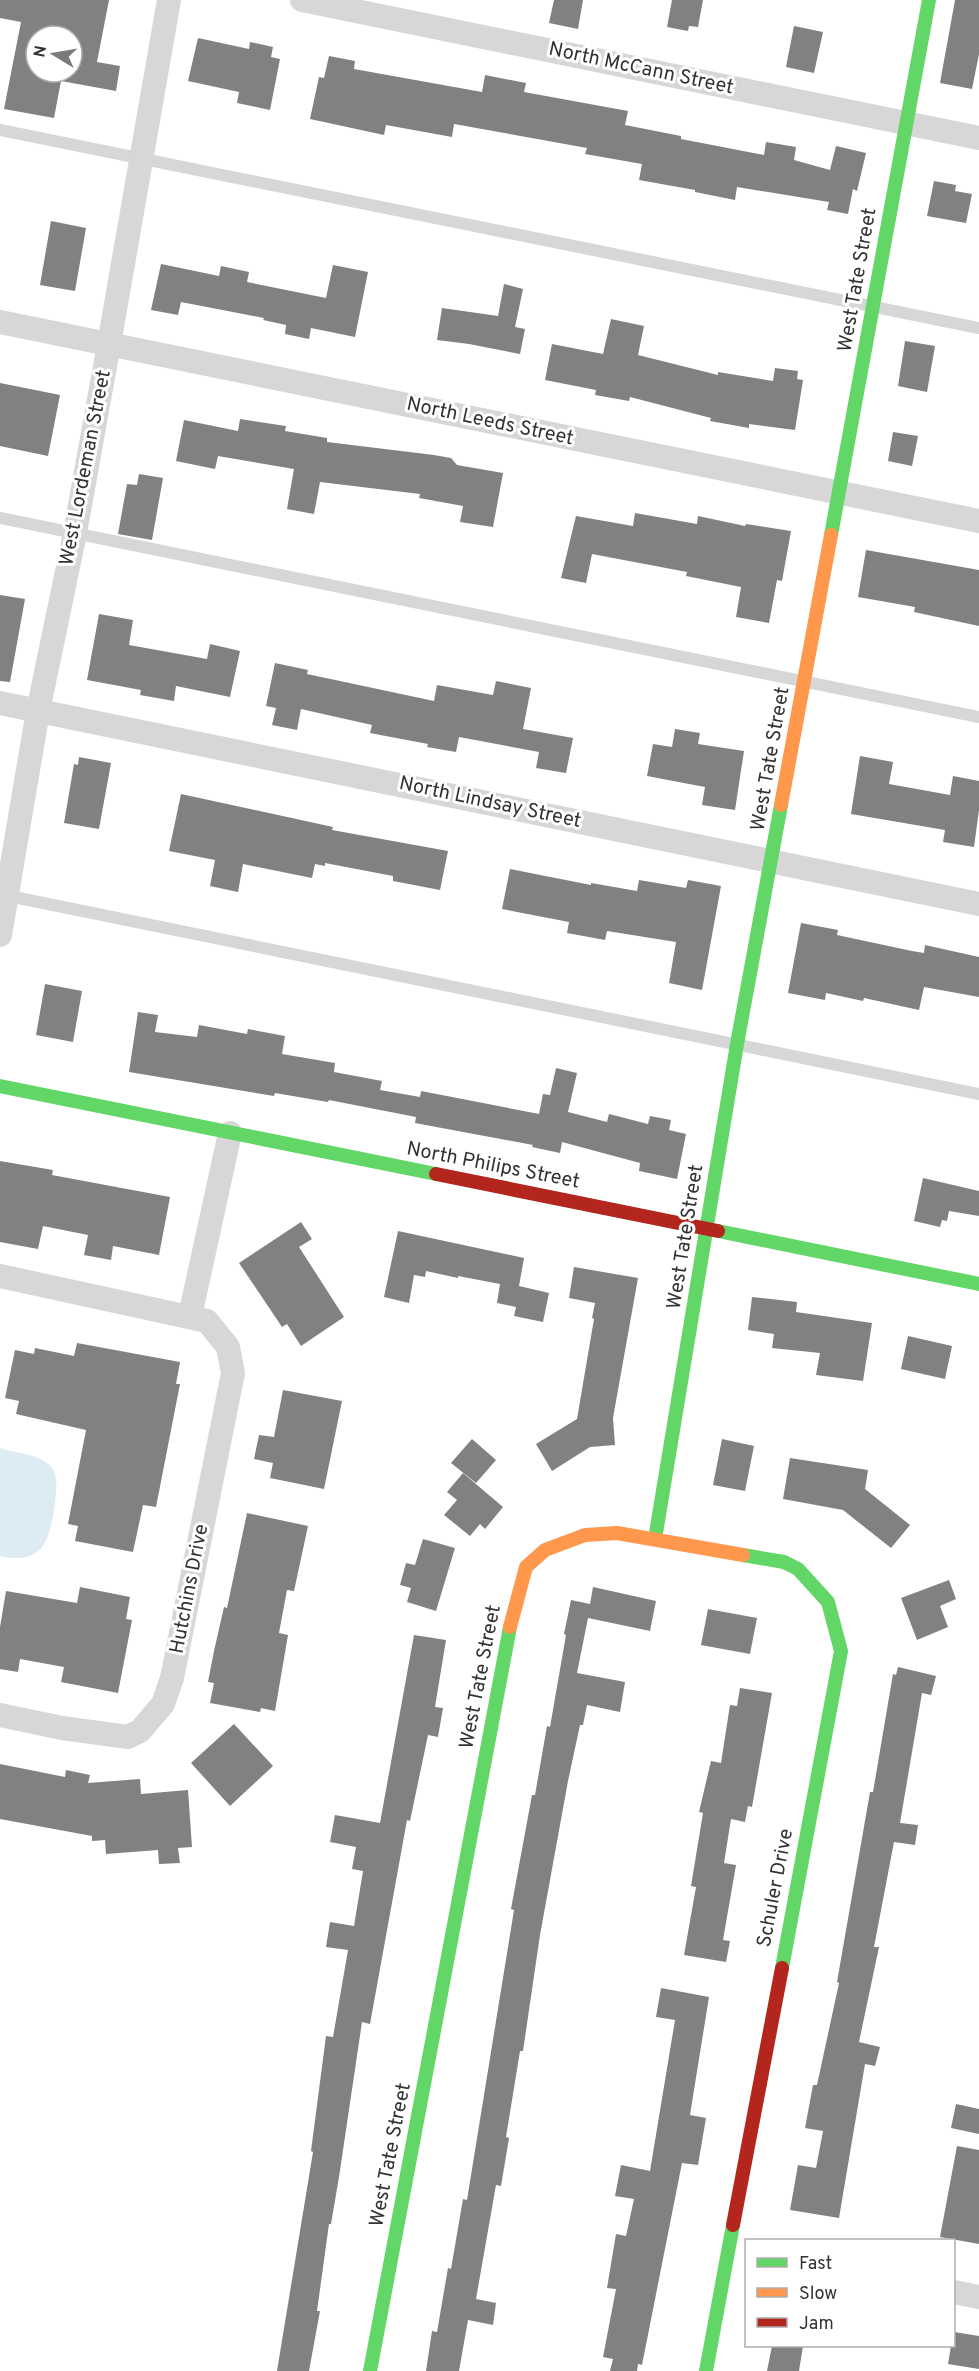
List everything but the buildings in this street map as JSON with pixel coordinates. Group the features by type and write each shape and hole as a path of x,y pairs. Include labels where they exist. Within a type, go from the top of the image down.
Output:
{"street":[{"name":"West Lordeman Street","path":"0,935 4,895 38,711 75,533 110,344 168,0"},
{"name":"North McCann Street","path":"302,0 979,138"},
{"name":"West Tate Street","path":"370,2371 513,1611 526,1567 545,1550 585,1535 617,1533 655,1539 738,1044 929,0"},
{"name":"North Leeds Street","path":"0,322 979,521"},
{"name":"North Lindsay Street","path":"0,703 979,904"},
{"name":"North Philips Street","path":"0,1086 979,1284"},
{"path":"190,1316 230,1133"},
{"name":"Hutchins Drive","path":"0,1276 207,1321 228,1347 233,1373 172,1678 164,1704 140,1731 128,1737 62,1728 0,1715"},
{"name":"Schuler Drive","path":"655,1539 784,1562 798,1569 828,1602 841,1650 737,2249 706,2371"},
{"path":"955,2292 979,2297"}],"lane":[{"path":"0,130 979,328"},
{"path":"0,518 979,717"},
{"path":"4,895 979,1094"}],"shaded area":[{"path":"0,1448 41,1459 51,1467 55,1475 55,1503 51,1527 42,1546 36,1553 27,1557 0,1556"}],"traffic: fast":[{"path":"831,535 929,0"},
{"path":"655,1539 737,1044 781,805"},
{"path":"0,1086 436,1174"},
{"path":"718,1231 979,1284"},
{"path":"743,1555 784,1562 798,1569 828,1602 841,1651 782,1968"},
{"path":"370,2371 510,1627"},
{"path":"706,2371 733,2225"}],"traffic: slow":[{"path":"781,805 831,535"},
{"path":"510,1627 526,1567 545,1550 585,1535 617,1533 743,1555"}],"traffic: jam":[{"path":"436,1174 718,1231"},
{"path":"733,2225 782,1968"}]}
